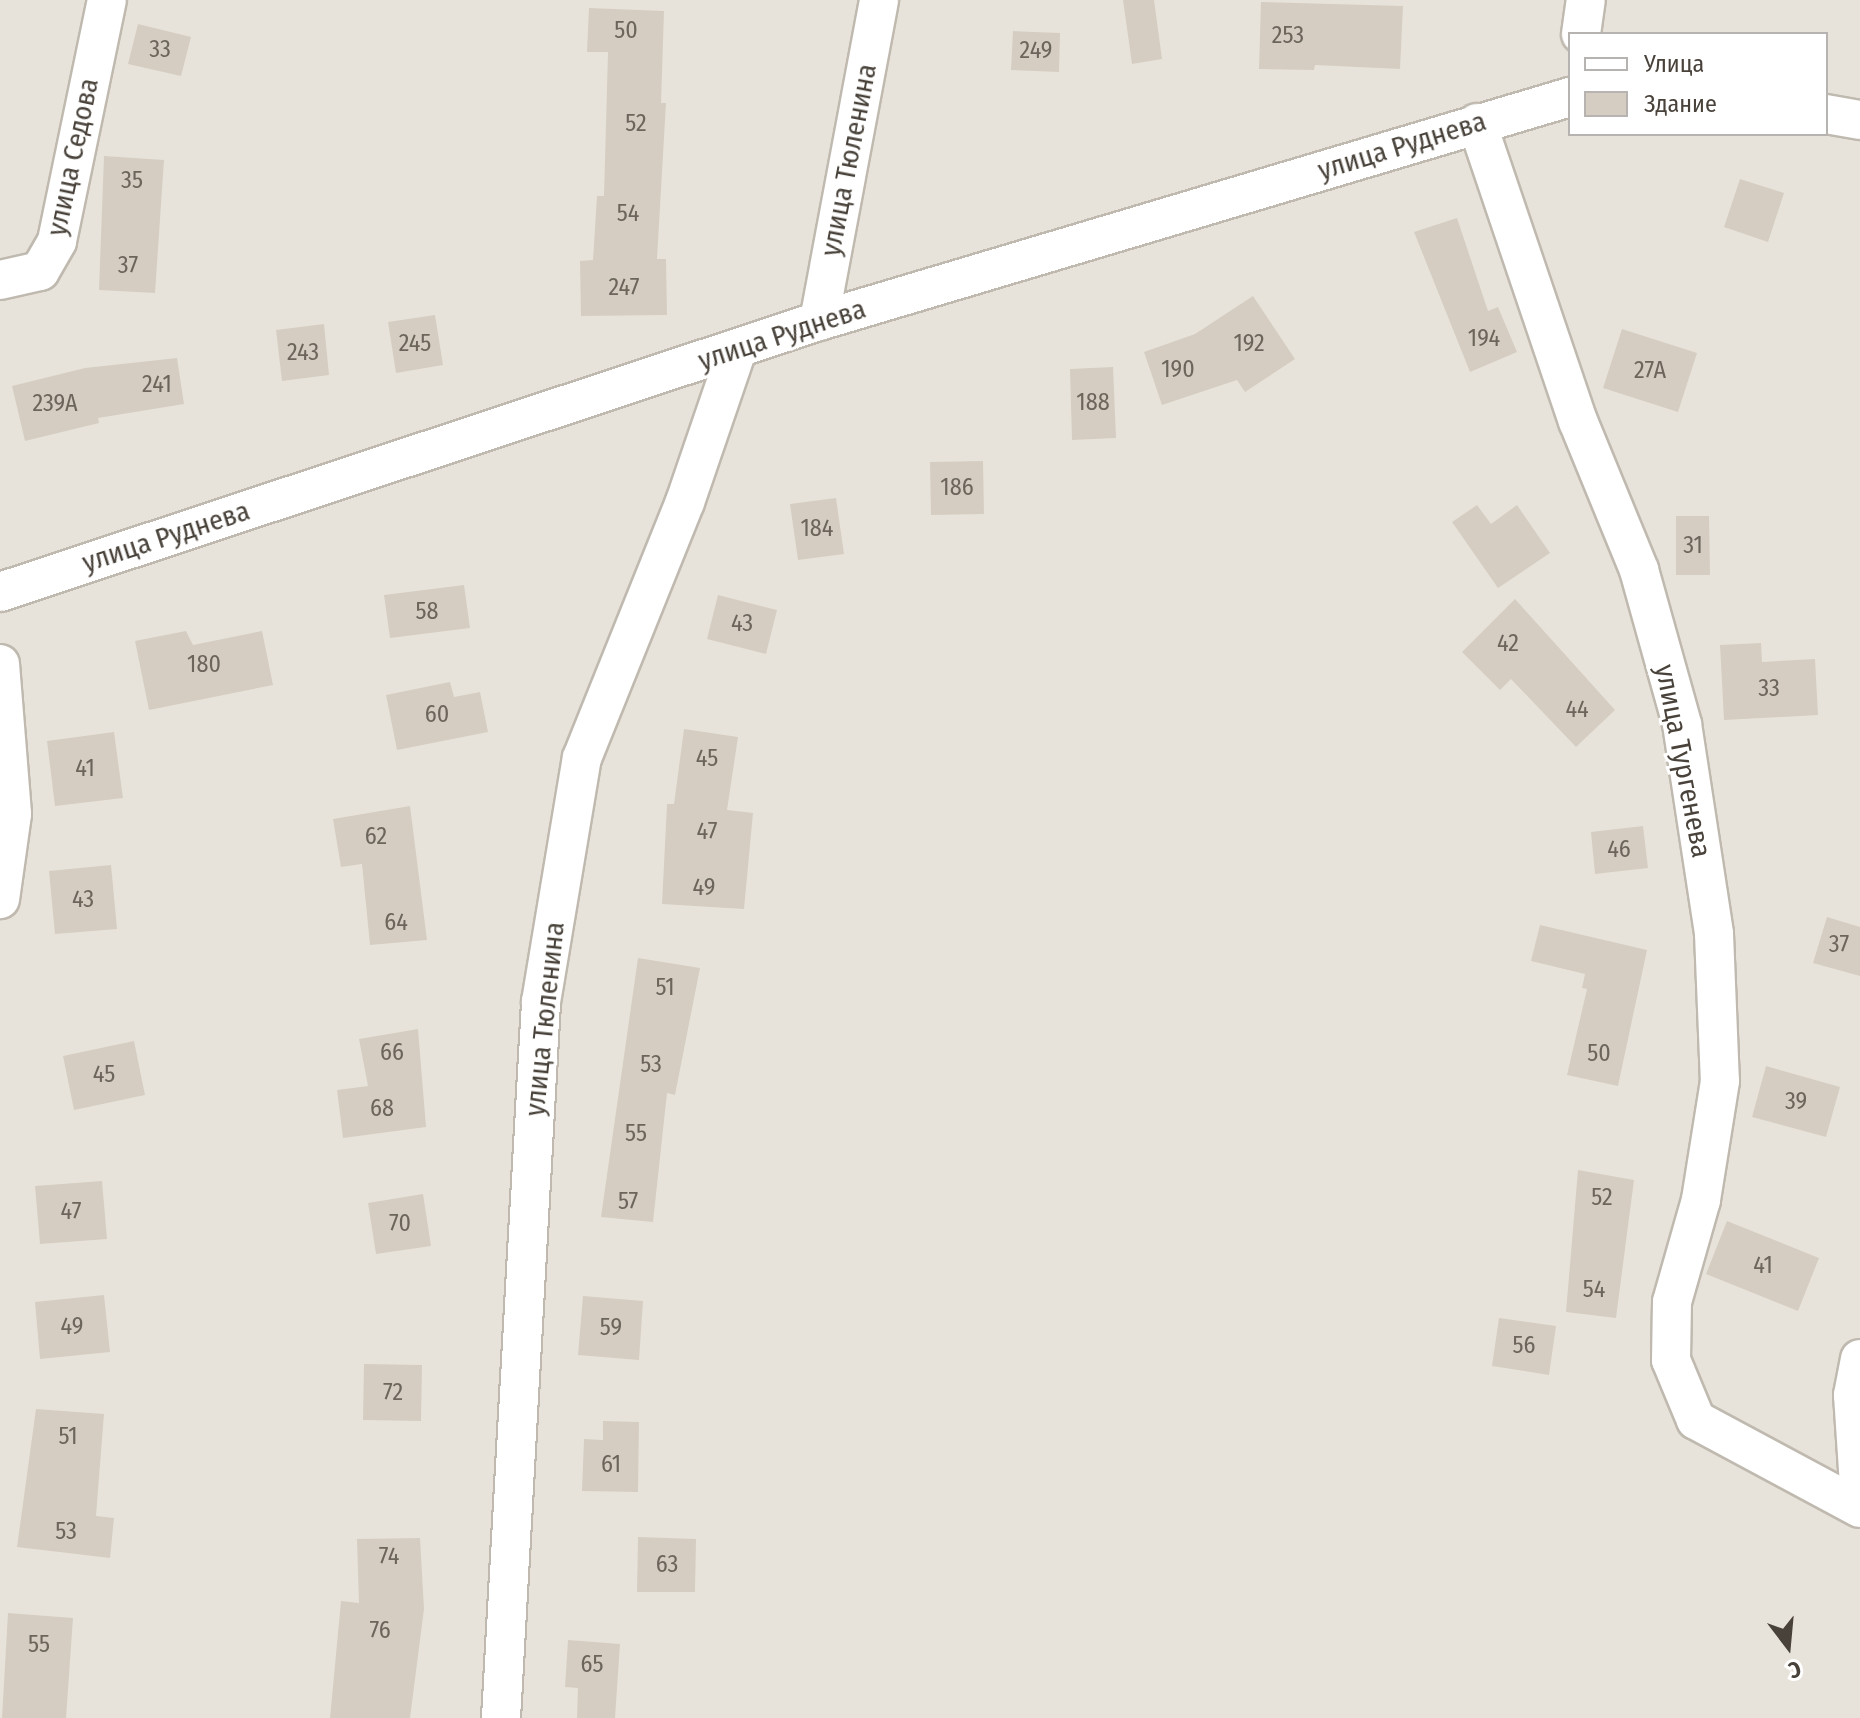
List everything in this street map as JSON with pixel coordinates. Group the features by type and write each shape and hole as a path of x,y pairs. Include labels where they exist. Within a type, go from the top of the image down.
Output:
{"street":[{"name":"улица Седова","path":"0,280 40,271 57,241 107,0"},
{"name":"улица Тюленина","path":"819,321 879,0"},
{"path":"1581,32 1586,0"},
{"name":"улица Руднева","path":"0,592 819,321 1568,98"},
{"path":"1828,114 1860,120"},
{"name":"улица Тургенева","path":"1477,123 1578,421 1639,570 1682,724 1714,934 1720,1081 1701,1200 1672,1302 1671,1360 1696,1420 1860,1508"},
{"name":"улица Тюленина","path":"501,1718 541,1002 582,758 685,502 737,350"},
{"path":"0,664 12,814 0,899"},
{"path":"1860,1359 1853,1395 1860,1500"}],"shaded area":[{"path":"0,0 1860,0 1860,1718 0,1718"}],"building":[{"path":"1123,0 1154,0 1162,59 1132,64"},
{"path":"1261,2 1403,6 1400,69 1315,65 1314,70 1259,69"},
{"path":"589,8 664,11 661,103 666,103 657,259 666,259 667,315 581,316 580,261 593,260 597,196 604,196 608,52 587,52"},
{"path":"138,24 191,37 181,76 128,64"},
{"path":"1013,31 1060,33 1059,72 1011,70"},
{"path":"104,156 164,160 155,293 99,290"},
{"path":"1740,179 1784,193 1768,242 1724,227"},
{"path":"1457,218 1488,311 1498,307 1517,352 1470,372 1414,232"},
{"path":"1253,296 1295,359 1245,392 1237,380 1162,405 1144,352 1195,334"},
{"path":"435,315 443,365 396,373 388,322"},
{"path":"324,324 329,375 282,381 276,330"},
{"path":"1622,329 1697,353 1678,412 1603,388"},
{"path":"177,358 184,404 98,418 99,423 25,441 12,386 85,368"},
{"path":"1113,367 1116,438 1072,440 1070,369"},
{"path":"983,461 984,514 931,515 930,462"},
{"path":"836,498 844,554 798,560 790,504"},
{"path":"1477,505 1491,524 1517,505 1550,553 1498,588 1452,522"},
{"path":"1676,516 1709,516 1710,575 1676,575"},
{"path":"464,585 470,628 390,638 384,595"},
{"path":"718,595 777,610 766,654 707,639"},
{"path":"1515,599 1615,710 1576,747 1511,679 1500,690 1462,652"},
{"path":"186,631 193,645 262,631 273,685 149,710 135,641"},
{"path":"1761,643 1762,662 1815,659 1818,715 1724,720 1720,645"},
{"path":"450,682 454,697 480,692 488,732 397,750 386,695"},
{"path":"684,729 738,737 727,810 753,813 744,909 662,904 667,804 674,804"},
{"path":"114,732 123,798 55,806 47,741"},
{"path":"410,806 427,940 370,945 362,864 341,867 333,819"},
{"path":"1643,826 1648,868 1595,874 1591,832"},
{"path":"111,865 117,929 55,934 49,871"},
{"path":"1827,917 1860,927 1860,976 1813,963"},
{"path":"1540,925 1647,950 1618,1086 1567,1075 1587,989 1582,988 1585,974 1531,961"},
{"path":"638,958 700,968 675,1095 667,1093 653,1222 601,1217"},
{"path":"418,1029 426,1127 343,1138 337,1090 368,1086 359,1039"},
{"path":"134,1041 145,1095 74,1110 63,1056"},
{"path":"1766,1066 1840,1087 1826,1137 1752,1117"},
{"path":"1578,1170 1634,1180 1616,1318 1566,1312"},
{"path":"102,1181 107,1239 40,1244 35,1186"},
{"path":"423,1194 431,1246 376,1254 368,1203"},
{"path":"1727,1221 1819,1258 1798,1311 1706,1274"},
{"path":"104,1295 110,1352 40,1359 35,1302"},
{"path":"583,1296 643,1301 639,1360 578,1355"},
{"path":"1499,1318 1556,1326 1549,1375 1492,1366"},
{"path":"364,1364 422,1365 421,1421 363,1420"},
{"path":"36,1409 104,1414 96,1516 114,1518 110,1558 17,1547"},
{"path":"603,1421 639,1422 638,1492 582,1491 584,1439 603,1440"},
{"path":"638,1537 696,1539 695,1592 637,1592"},
{"path":"420,1538 424,1609 410,1718 330,1718 341,1601 359,1603 357,1539"},
{"path":"8,1613 73,1618 66,1718 2,1718"},
{"path":"568,1640 620,1644 615,1718 577,1718 578,1688 565,1687"}]}
